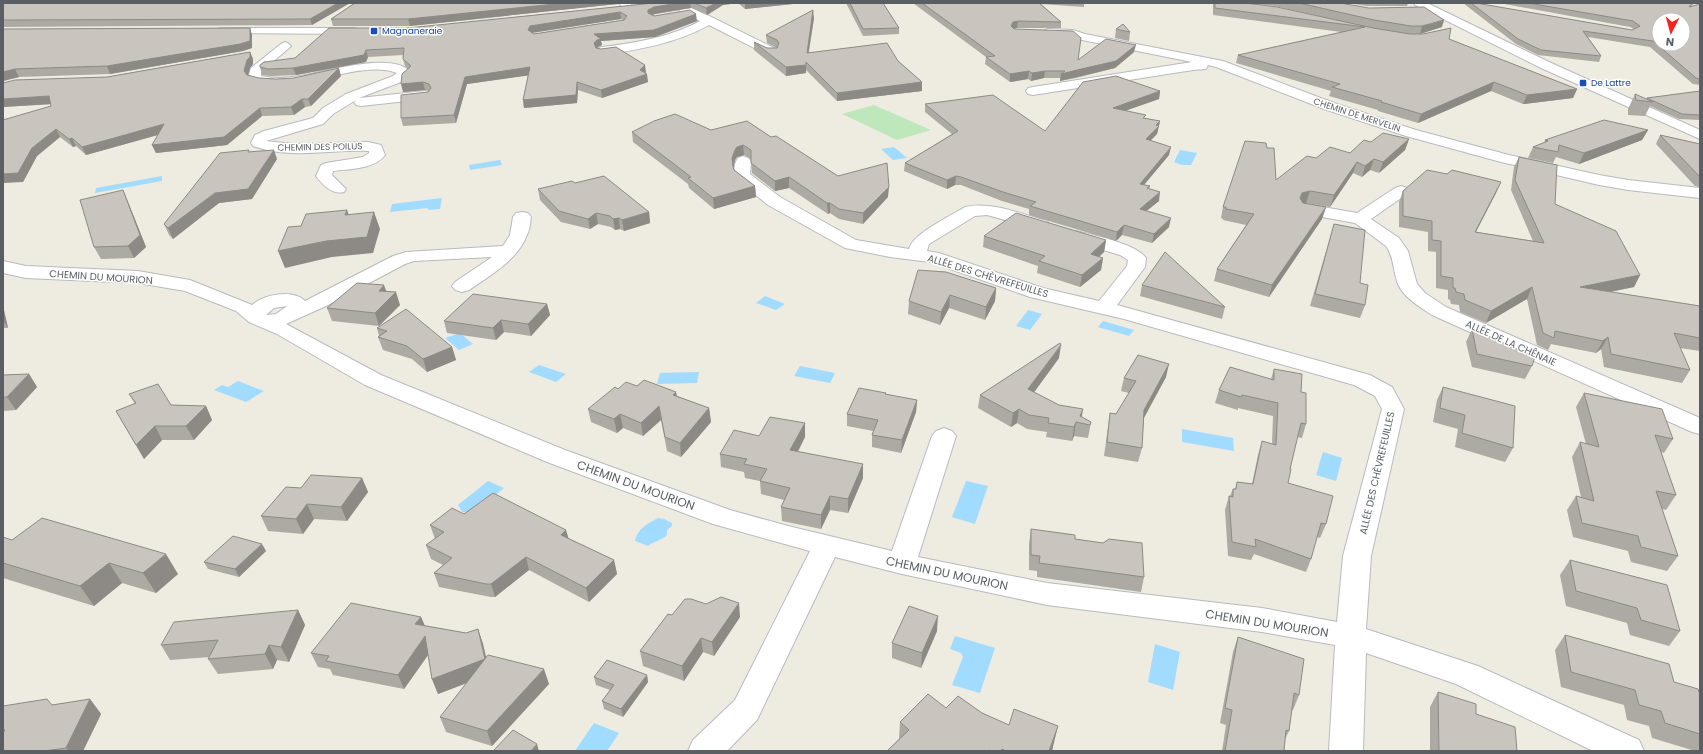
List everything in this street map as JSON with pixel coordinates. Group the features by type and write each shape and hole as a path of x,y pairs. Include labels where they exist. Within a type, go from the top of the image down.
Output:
{"street":[{"path":"671,3 772,52"},
{"path":"613,10 626,5 643,6"},
{"path":"1416,7 1431,10 1545,65 1700,135"},
{"path":"676,15 691,12"},
{"path":"256,53 285,46 332,20"},
{"path":"602,51 624,48 699,28 709,21"},
{"path":"1452,30 1466,26"},
{"path":"207,31 366,31"},
{"name":"CHEMIN DE MERVELIN","path":"1033,32 1073,33 1082,37 1208,60 1329,106 1411,133 1506,159 1599,180 1628,185 1700,193"},
{"name":"CHEMIN DES POILUS","path":"285,46 255,71 254,78 263,82 289,81 349,68 376,66 391,67 405,73 397,80 361,92 328,111 318,121 269,134 260,138 258,143 271,148 281,149 368,146 376,148 377,155 367,161 326,168 324,176 338,189"},
{"path":"1033,91 1193,66 1227,66"},
{"path":"340,105 425,94"},
{"name":"ALLÉE DES CHÈVREFEUILLES","path":"743,161 742,176 774,201 851,244 890,252 933,257 1037,293 1105,307 1362,380 1384,392 1393,409 1357,556 1351,636 1346,751"},
{"path":"1360,219 1401,191"},
{"name":"ALLÉE DE LA CHÊNAIE","path":"1306,209 1360,219 1393,242 1399,251 1408,285 1418,297 1429,306 1700,426"},
{"name":"ALLÉE DES CHÈVREFEUILLES","path":"917,255 919,245 923,240 971,211 988,210 1126,251 1137,258 1136,267 1105,307"},
{"path":"462,286 500,260 509,250 519,235 522,218"},
{"path":"278,313 399,260 412,256 509,250"},
{"name":"CHEMIN DU MOURION","path":"3,268 26,272 138,277 190,286 278,313 373,380 556,456 722,517 902,564 1047,594 1262,620 1351,636 1467,675 1627,751"},
{"path":"902,564 944,436"},
{"path":"705,751 746,710 827,545"}],"green space":[{"path":"874,105 931,130 897,140 842,114"}],"water":[{"path":"894,147 907,158 893,160 881,149"},
{"path":"1180,150 1197,153 1191,165 1182,165 1174,162"},
{"path":"500,160 502,165 470,170 469,165"},
{"path":"162,176 162,181 95,193 96,188"},
{"path":"442,198 440,209 428,210 428,208 390,212 392,204"},
{"path":"765,296 785,304 776,310 756,303"},
{"path":"1028,310 1042,314 1030,330 1016,326"},
{"path":"1103,321 1134,330 1129,336 1098,327"},
{"path":"460,333 473,344 459,350 445,338"},
{"path":"539,365 566,374 556,382 529,372"},
{"path":"800,366 835,373 830,383 794,376"},
{"path":"699,372 697,383 657,384 660,373"},
{"path":"238,381 264,391 246,402 214,390 222,385 228,387"},
{"path":"1182,429 1233,438 1234,451 1182,442"},
{"path":"1323,452 1342,458 1336,481 1316,475"},
{"path":"488,481 504,488 474,513 462,512 458,505"},
{"path":"966,481 988,486 975,524 952,517"},
{"path":"658,518 672,523 672,526 667,530 667,535 648,546 635,541 638,533 647,524"},
{"path":"955,636 995,648 980,693 952,685 963,657 961,653 950,649"},
{"path":"1155,644 1180,652 1173,690 1148,682"},
{"path":"594,723 619,733 607,751 575,751"}],"building":[{"path":"3,3 338,3 310,19 3,20"},
{"path":"355,3 565,3 408,19 331,19"},
{"path":"654,3 679,3 654,7 648,10 648,13 654,16 690,10 696,14 654,30 594,34 601,39 594,43 596,48 601,49 616,47 645,65 640,70 647,74 601,90 577,82 576,95 523,100 530,67 465,77 454,115 401,118 401,95 428,92 431,88 429,84 423,82 401,84 402,74 411,66 403,59 404,48 366,50 364,55 293,68 268,69 260,67 260,65 264,62 295,58 329,28 408,28","holes":["620,12 627,16 624,20 534,34 528,30 530,26"]},
{"path":"694,3 716,3 706,8"},
{"path":"850,3 883,3 899,28 863,29"},
{"path":"922,3 1039,3 1061,22 1018,21 1013,22 1011,26 1014,29 1073,31 1081,38 1078,60 1106,39 1136,45 1116,61 1061,74 1065,71 1045,71 1032,73 1029,71 1010,74 986,57 995,56"},
{"path":"1215,3 1246,3 1277,7 1373,28 1410,34 1423,34 1451,28 1449,39 1577,89 1527,95 1494,82 1421,114 1332,87 1340,84 1238,55 1365,27 1215,8"},
{"path":"1299,3 1340,3 1369,8 1424,7 1444,20 1422,26 1411,26 1374,20"},
{"path":"1471,3 1632,30 1640,26 1633,21 1528,3 1692,3 1689,7 1700,4 1700,79 1696,78 1666,52 1691,52 1691,12 1651,12 1651,41 1583,31 1601,56 1541,50 1518,39"},
{"path":"813,10 807,53 887,43 898,61 922,82 837,93 806,62 806,65 786,67 754,42 767,48 777,48 779,43 777,40 766,35"},
{"path":"1123,24 1130,32 1116,29"},
{"path":"250,28 250,41 240,44 107,66 15,69 3,72 3,29"},
{"path":"250,52 250,57 247,60 244,71 247,75 259,78 294,78 339,68 308,99 302,99 291,107 260,108 224,137 152,145 164,124 82,147 72,138 69,139 56,129 32,148 18,173 3,174 3,120 51,106 49,96 3,99 3,83 15,80 107,77"},
{"path":"1116,76 1160,91 1113,108 1146,115 1143,118 1160,121 1156,125 1159,126 1146,139 1171,147 1140,184 1150,186 1147,188 1160,192 1140,209 1171,218 1154,234 1124,225 1117,232 1030,206 1036,202 961,177 956,176 947,180 905,163 958,131 925,104 993,95 1045,131 1083,82"},
{"path":"1700,91 1700,115 1682,114 1647,98"},
{"path":"1635,94 1653,102 1636,100"},
{"path":"675,114 711,130 747,121 771,137 776,136 838,176 887,163 889,187 863,213 839,209 830,203 827,203 789,177 775,181 751,163 751,150 743,145 737,147 735,150 732,158 733,167 734,170 755,186 713,198 688,178 691,177 632,132 654,121"},
{"path":"1604,120 1648,130 1584,153 1559,145 1558,152 1533,147 1548,141 1545,140"},
{"path":"1383,133 1409,139 1383,162 1374,159 1365,166 1357,162 1334,195 1310,191 1302,193 1300,198 1303,203 1326,207 1272,285 1217,269 1254,214 1226,209 1226,207 1223,207 1245,141 1266,143 1267,148 1274,148 1276,180 1307,156 1316,158 1330,147 1350,153 1364,140 1371,142"},
{"path":"1660,135 1700,144 1700,177"},
{"path":"249,150 248,152 274,150 248,189 215,193 168,228 164,224 220,153"},
{"path":"1519,157 1557,165 1555,204 1616,231 1640,275 1580,287 1700,306 1700,338 1674,333 1690,370 1611,354 1608,337 1603,341 1555,331 1554,338 1543,333 1532,287 1491,311 1465,300 1464,294 1456,292 1455,288 1453,288 1453,278 1441,276 1441,241 1432,240 1432,221 1403,216 1403,191 1427,170 1447,174 1452,170 1501,182 1475,232 1544,243 1515,180"},
{"path":"604,176 649,212 622,220 619,218 613,219 610,216 596,213 588,219 559,211 538,189 572,181 575,183"},
{"path":"123,190 140,235 128,246 94,247 80,200"},
{"path":"347,210 345,215 374,212 367,237 326,241 278,251 288,227 301,226 306,214"},
{"path":"1016,213 1106,240 1091,254 1103,258 1082,275 1039,261 1045,256 984,236"},
{"path":"1334,224 1365,230 1360,283 1368,285 1365,305 1315,294"},
{"path":"1165,252 1225,307 1142,285"},
{"path":"918,270 946,272 996,288 986,307 950,295 941,312 909,301"},
{"path":"357,283 384,285 379,291 396,292 375,313 327,308"},
{"path":"473,294 547,304 528,324 501,320 493,328 444,321"},
{"path":"406,309 452,347 423,359 407,346 378,337 387,331 377,328"},
{"path":"1472,329 1535,357 1532,366 1477,354"},
{"path":"1060,343 1061,345 1028,389 1059,405 1083,409 1080,416 1091,422 1090,425 1076,422 1074,427 1048,423 1049,418 1029,415 1019,409 1013,413 980,395"},
{"path":"1138,355 1169,364 1144,410 1142,448 1107,442 1110,413 1116,414 1136,381 1124,378"},
{"path":"1230,367 1274,380 1274,369 1302,374 1301,392 1306,393 1306,424 1301,423 1288,483 1333,496 1326,524 1321,523 1311,559 1255,539 1256,547 1232,542 1229,496 1233,497 1233,489 1236,489 1237,482 1253,484 1262,441 1276,445 1278,403 1242,395 1241,397 1219,390"},
{"path":"29,374 7,397 3,397 3,375"},
{"path":"644,380 676,392 673,395 709,408 680,443 665,437 659,406 641,423 620,414 614,419 588,409 615,387 618,389 626,382 637,386"},
{"path":"158,384 171,405 206,406 186,426 155,426 136,445 116,411 136,403 129,394"},
{"path":"1443,387 1515,406 1513,448 1462,433 1465,415 1440,408"},
{"path":"859,388 917,400 902,440 872,435 878,420 847,414"},
{"path":"1584,393 1662,409 1673,439 1655,435 1676,495 1656,491 1678,556 1641,547 1638,536 1582,523 1576,496 1594,501 1580,442 1599,447"},
{"path":"770,417 805,423 790,450 863,464 848,499 830,496 821,515 781,507 790,488 760,481 767,469 744,464 747,459 720,454 734,430 759,436"},
{"path":"311,475 362,478 341,507 307,504 296,519 261,516 286,487 301,488"},
{"path":"493,493 566,530 561,535 614,560 586,588 526,557 491,584 434,573 452,558 426,545 444,532 430,525 452,508 464,514"},
{"path":"42,518 166,554 143,573 109,563 80,586 3,563 3,537 12,540"},
{"path":"1031,529 1075,535 1075,539 1103,543 1109,539 1142,543 1144,577 1039,563 1040,556 1031,555"},
{"path":"233,536 262,544 235,569 204,562"},
{"path":"1570,560 1667,585 1680,631 1641,620 1637,608 1576,591"},
{"path":"721,597 739,603 712,642 701,638 682,666 640,651 668,614 672,615 685,599 691,599 706,604"},
{"path":"351,603 421,617 415,624 466,633 478,629 485,659 432,679 425,636 398,675 326,661 329,656 311,653"},
{"path":"909,606 938,616 922,653 892,643"},
{"path":"298,610 281,647 269,645 265,654 208,659 218,640 161,645 174,622"},
{"path":"1565,635 1669,664 1674,682 1698,689 1700,695 1700,734 1665,723 1661,711 1639,705 1635,690 1571,672"},
{"path":"1238,637 1304,659 1299,695 1294,693 1289,731 1286,730 1284,751 1225,751 1232,710 1225,708"},
{"path":"488,655 544,669 487,731 440,717"},
{"path":"607,660 647,675 621,709 602,701 614,685 594,677"},
{"path":"1438,692 1476,704 1476,714 1515,727 1517,751 1439,751"},
{"path":"928,694 946,708 958,696 982,713 1009,725 1014,709 1058,726 1049,751 1006,751 1002,749 1001,751 887,751 909,730 900,722"},
{"path":"47,699 52,705 90,699 66,748 44,751 3,751 3,733 5,730 3,730 3,706"},
{"path":"513,730 537,744 531,751 493,751"}],"place":[{"name":"Magnaneraie","path":"374,31"},
{"name":"De Lattre","path":"1583,83"}]}
